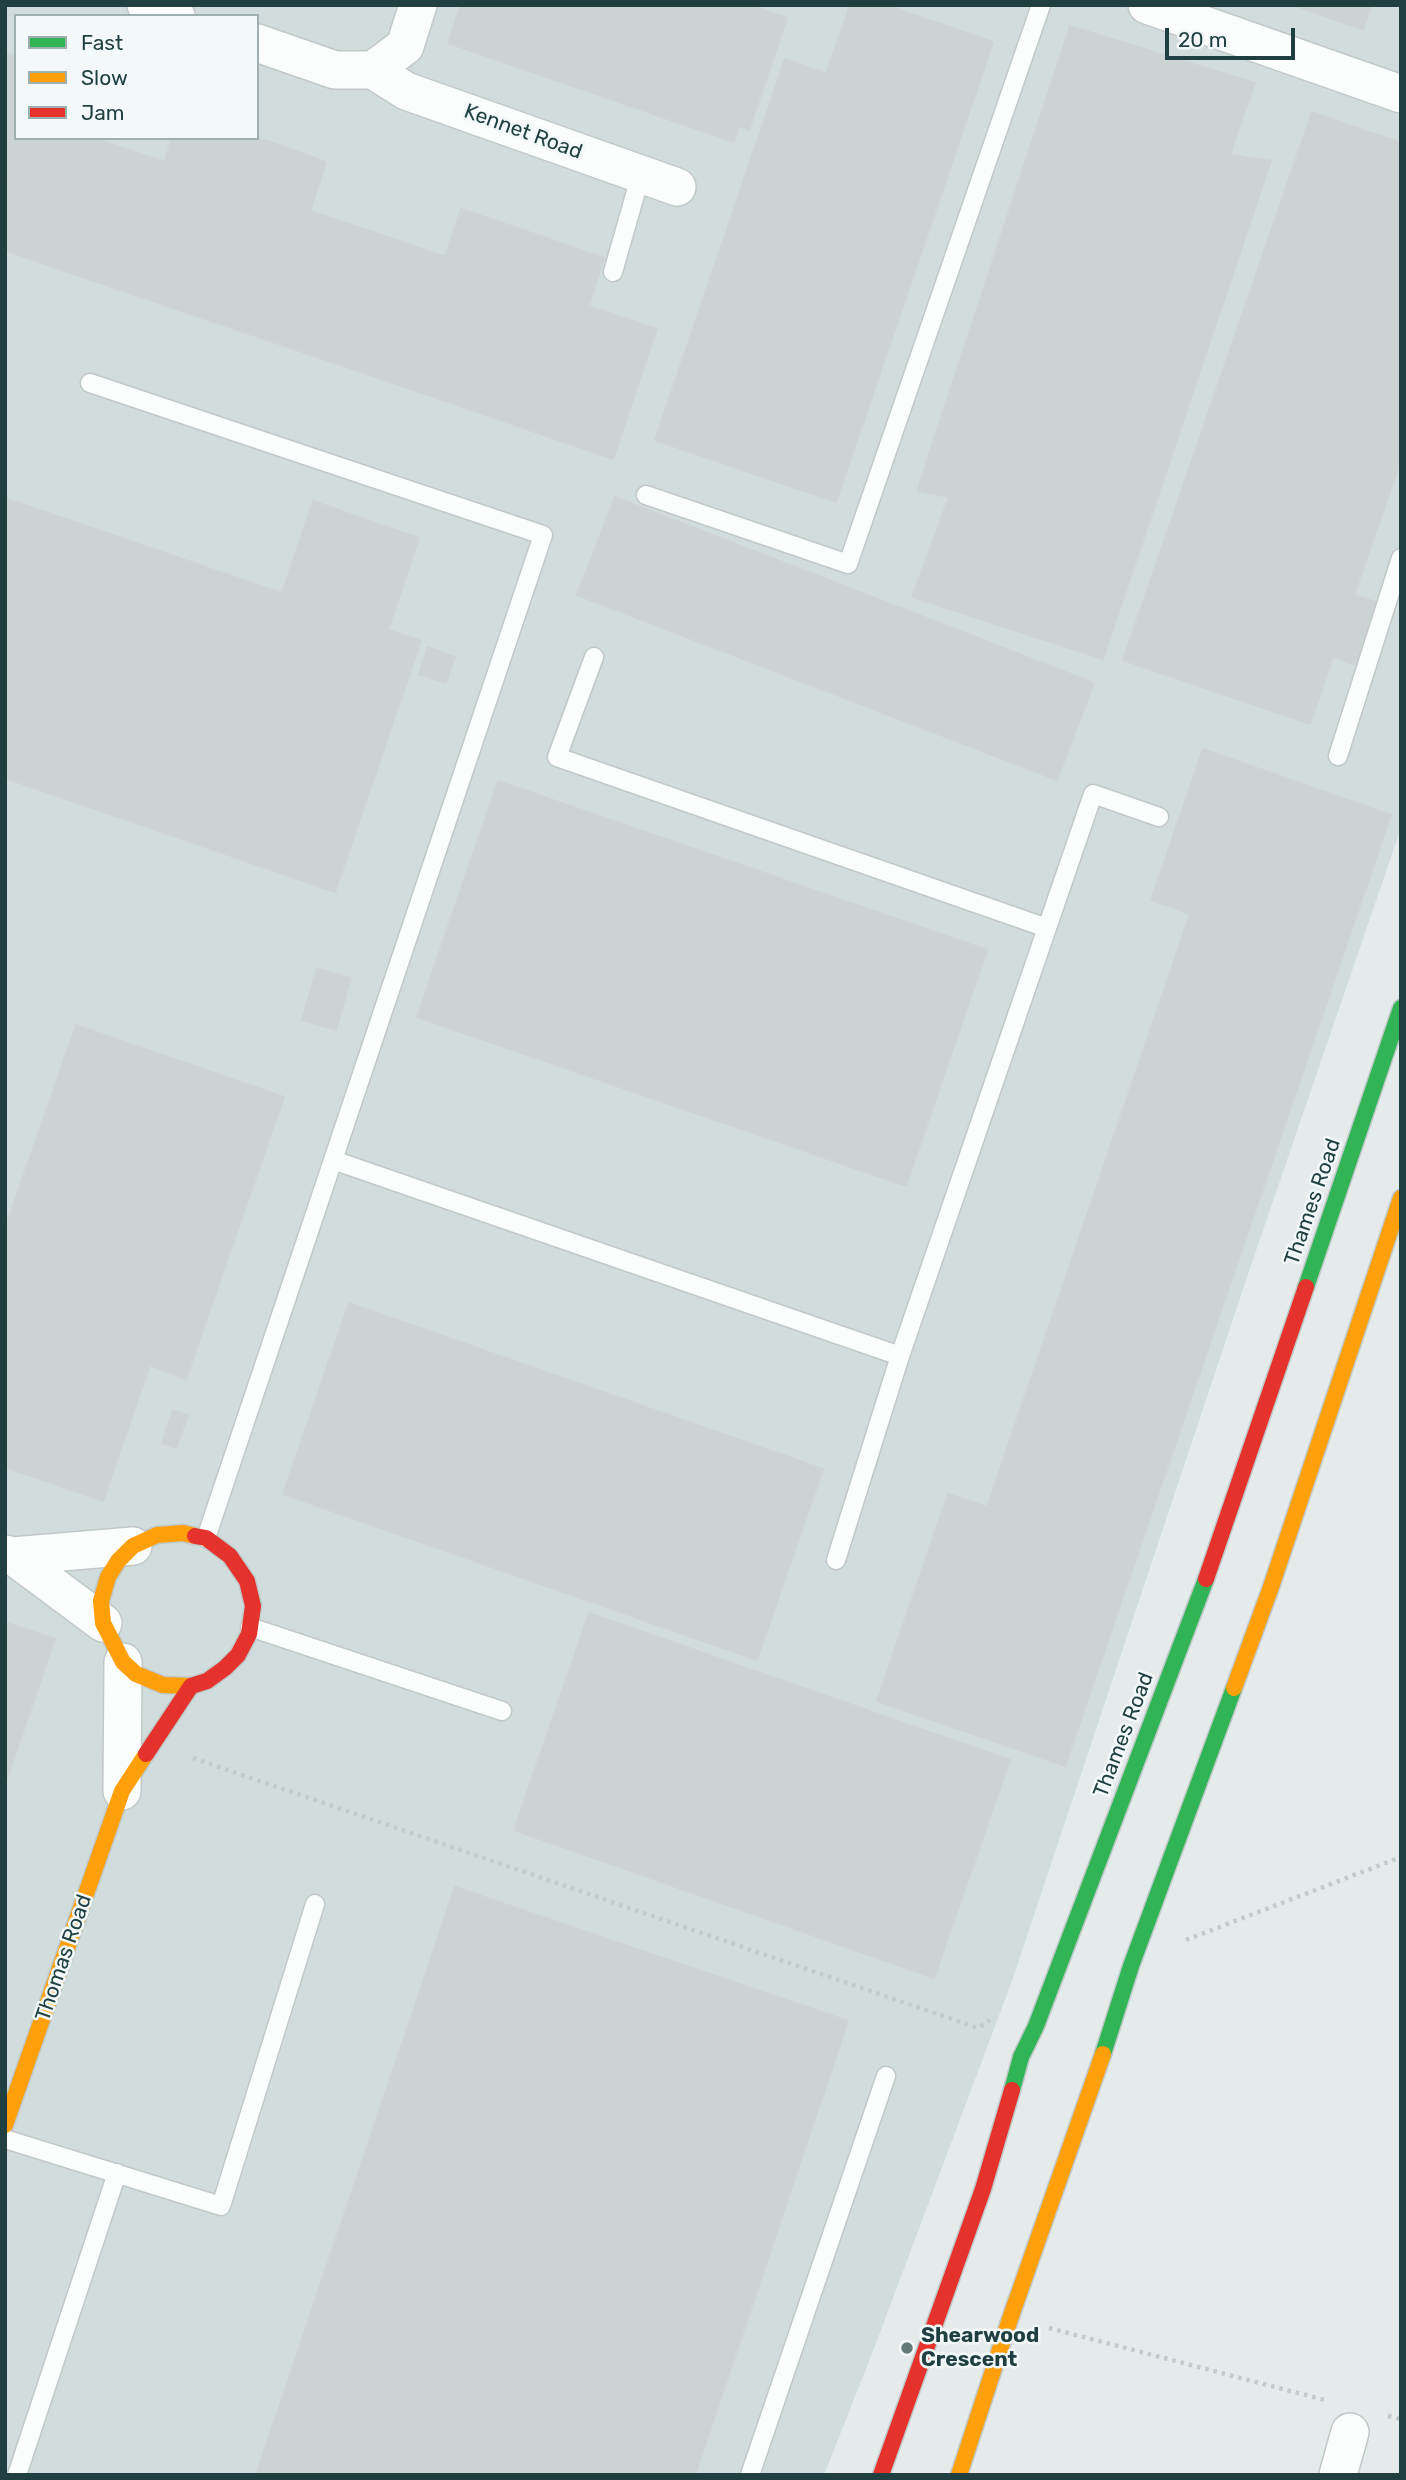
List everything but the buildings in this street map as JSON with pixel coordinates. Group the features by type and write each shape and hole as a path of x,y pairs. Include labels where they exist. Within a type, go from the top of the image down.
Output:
{"main road":[{"name":"Thames Road","path":"881,2475 983,2189 1021,2057 1036,2026 1218,1546 1401,1008"},
{"path":"959,2475 1014,2306 1122,2000 1131,1966 1271,1587 1401,1198"},
{"name":"Thomas Road","path":"5,2125 122,1791 191,1686 207,1681 239,1655 250,1627 253,1606 247,1581 230,1556 206,1538 183,1533 157,1535 133,1546 108,1577 101,1601 103,1623 123,1662"},
{"path":"123,1662 136,1674 163,1685 191,1686"}],"street":[{"path":"146,5 171,14"},
{"path":"259,44 335,70 373,70 405,46 418,5"},
{"path":"1147,5 1398,85"},
{"name":"Kennet Road","path":"373,70 406,91 677,187"},
{"name":"Thomas Road","path":"9,1555 133,1546"},
{"name":"Thomas Road","path":"9,1555 103,1623"},
{"name":"Thomas Road","path":"122,1791 123,1662"},
{"path":"1338,2475 1354,2416"}],"lane":[{"path":"646,495 848,564 1041,5"},
{"path":"613,272 641,174"},
{"path":"90,383 543,535 206,1538"},
{"path":"1338,756 1401,558"},
{"path":"594,657 557,757 1048,928"},
{"path":"836,1560 900,1356 1093,794 1159,817"},
{"path":"333,1160 900,1356"},
{"path":"250,1627 502,1711"},
{"path":"5,2139 221,2206 315,1904"},
{"path":"750,2475 886,2076"},
{"path":"17,2475 117,2173"}],"path":[{"path":"152,1744 978,2028 1000,2013"},
{"path":"1180,1942 1401,1857"},
{"path":"1045,2327 1354,2416 1401,2419"}],"shaded area":[{"path":"5,5 1401,5 1401,828 1248,1274 1012,1981 824,2475 5,2475"}],"traffic: fast":[{"path":"1306,1287 1401,1008"},
{"path":"1012,2090 1021,2057 1036,2026 1206,1579"},
{"path":"1103,2054 1131,1966 1234,1688"}],"traffic: slow":[{"path":"1234,1688 1271,1587 1401,1198"},
{"path":"191,1686 163,1685 136,1674 123,1662 103,1623 101,1601 108,1577 118,1561 133,1546 157,1535 183,1533 195,1536"},
{"path":"5,2125 122,1791 146,1754"},
{"path":"959,2475 1010,2319 1103,2054"}],"traffic: jam":[{"path":"1206,1579 1306,1287"},
{"path":"146,1754 191,1686 207,1681 225,1668 238,1655 249,1634 253,1606 247,1581 230,1556 206,1538 195,1536"},
{"path":"881,2475 983,2189 1012,2090"}],"place":[{"name":"Shearwood Crescent","path":"907,2348"}]}
